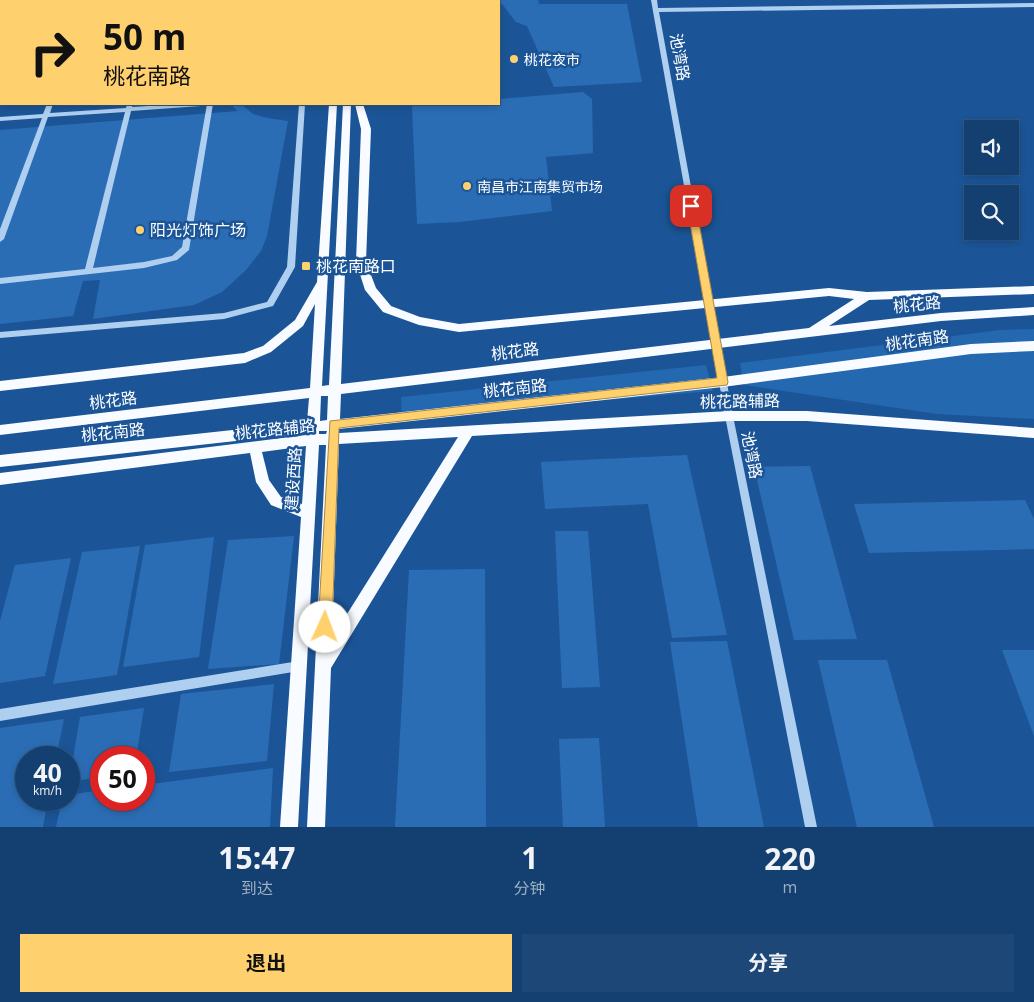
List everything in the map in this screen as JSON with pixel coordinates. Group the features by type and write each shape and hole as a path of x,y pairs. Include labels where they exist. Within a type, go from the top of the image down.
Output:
{"main road":[{"name":"建设西路","path":"289,827 334,105"},
{"path":"316,827 347,105"},
{"path":"359,105 366,129 362,262 371,290 387,309 419,321 459,328 829,292 867,296 1034,290"},
{"path":"0,386 245,358 267,349 299,323 322,282"},
{"path":"809,333 867,296"},
{"name":"桃花路","path":"0,430 335,388 941,317 1034,311"},
{"name":"桃花南路","path":"0,461 723,382 971,349 1034,346"},
{"name":"桃花路辅路","path":"0,479 313,440 729,416 807,416 1034,433"},
{"path":"323,665 468,432"},
{"path":"255,448 263,482 276,501 308,513"}],"street":[{"name":"池湾路","path":"654,0 729,416 811,827"},
{"path":"656,10 1034,5"},
{"path":"0,239 50,105"},
{"path":"0,119 45,116 129,106 165,105"},
{"path":"0,281 144,264 174,258 186,248 210,105"},
{"path":"0,335 224,316 270,304 291,267 302,105"},
{"path":"88,271 129,106"},
{"path":"0,715 299,666"}],"shaded area":[{"path":"1034,329 1034,419 937,414 744,385 740,363 1000,330"},
{"path":"706,365 713,391 402,417 401,397"}],"building":[{"path":"500,0 538,0 539,4 627,4 642,82 554,87 527,26 516,22 500,4"},
{"name":"南昌市江南集贸市场","path":"583,92 592,99 593,153 546,157 552,211 459,222 417,224 412,106 500,105 500,99"},
{"name":"阳光灯饰广场","path":"232,105 242,105 253,114 267,118 288,121 267,236 261,251 246,270 222,292 194,305 93,319 100,280 83,281 73,316 0,324 0,130 237,111"},
{"path":"687,455 727,635 672,638 648,504 545,509 541,462"},
{"path":"810,466 857,639 794,640 754,467"},
{"path":"1025,500 1034,519 1034,549 869,553 854,504"},
{"path":"555,531 588,531 600,687 562,688"},
{"path":"294,536 279,664 208,669 228,540"},
{"path":"214,537 199,657 123,667 145,545"},
{"path":"140,546 117,675 53,684 82,552"},
{"path":"71,558 45,676 0,683 0,621 15,565"},
{"path":"485,569 486,827 395,827 409,570"},
{"path":"727,641 764,827 698,827 670,642"},
{"path":"1002,650 1034,650 1034,736"},
{"path":"818,660 887,660 934,827 857,827"},
{"path":"274,684 267,761 169,772 181,694"},
{"path":"144,708 138,746 90,746 90,779 80,780 80,746 75,746 80,717"},
{"path":"64,719 58,746 15,746 15,811 46,811 43,827 0,827 0,728"},
{"path":"599,738 605,827 563,827 559,739"},
{"path":"273,768 270,827 56,827 60,811 80,811 80,793 90,792 90,811 155,811 155,784"}],"place":[{"name":"桃花夜市","path":"514,59"},
{"name":"南昌市江南集贸市场","path":"467,186"},
{"name":"阳光灯饰广场","path":"140,230"},
{"name":"桃花南路口","path":"306,266"}],"route":[{"path":"325,627 334,424 723,382 691,206"}]}
